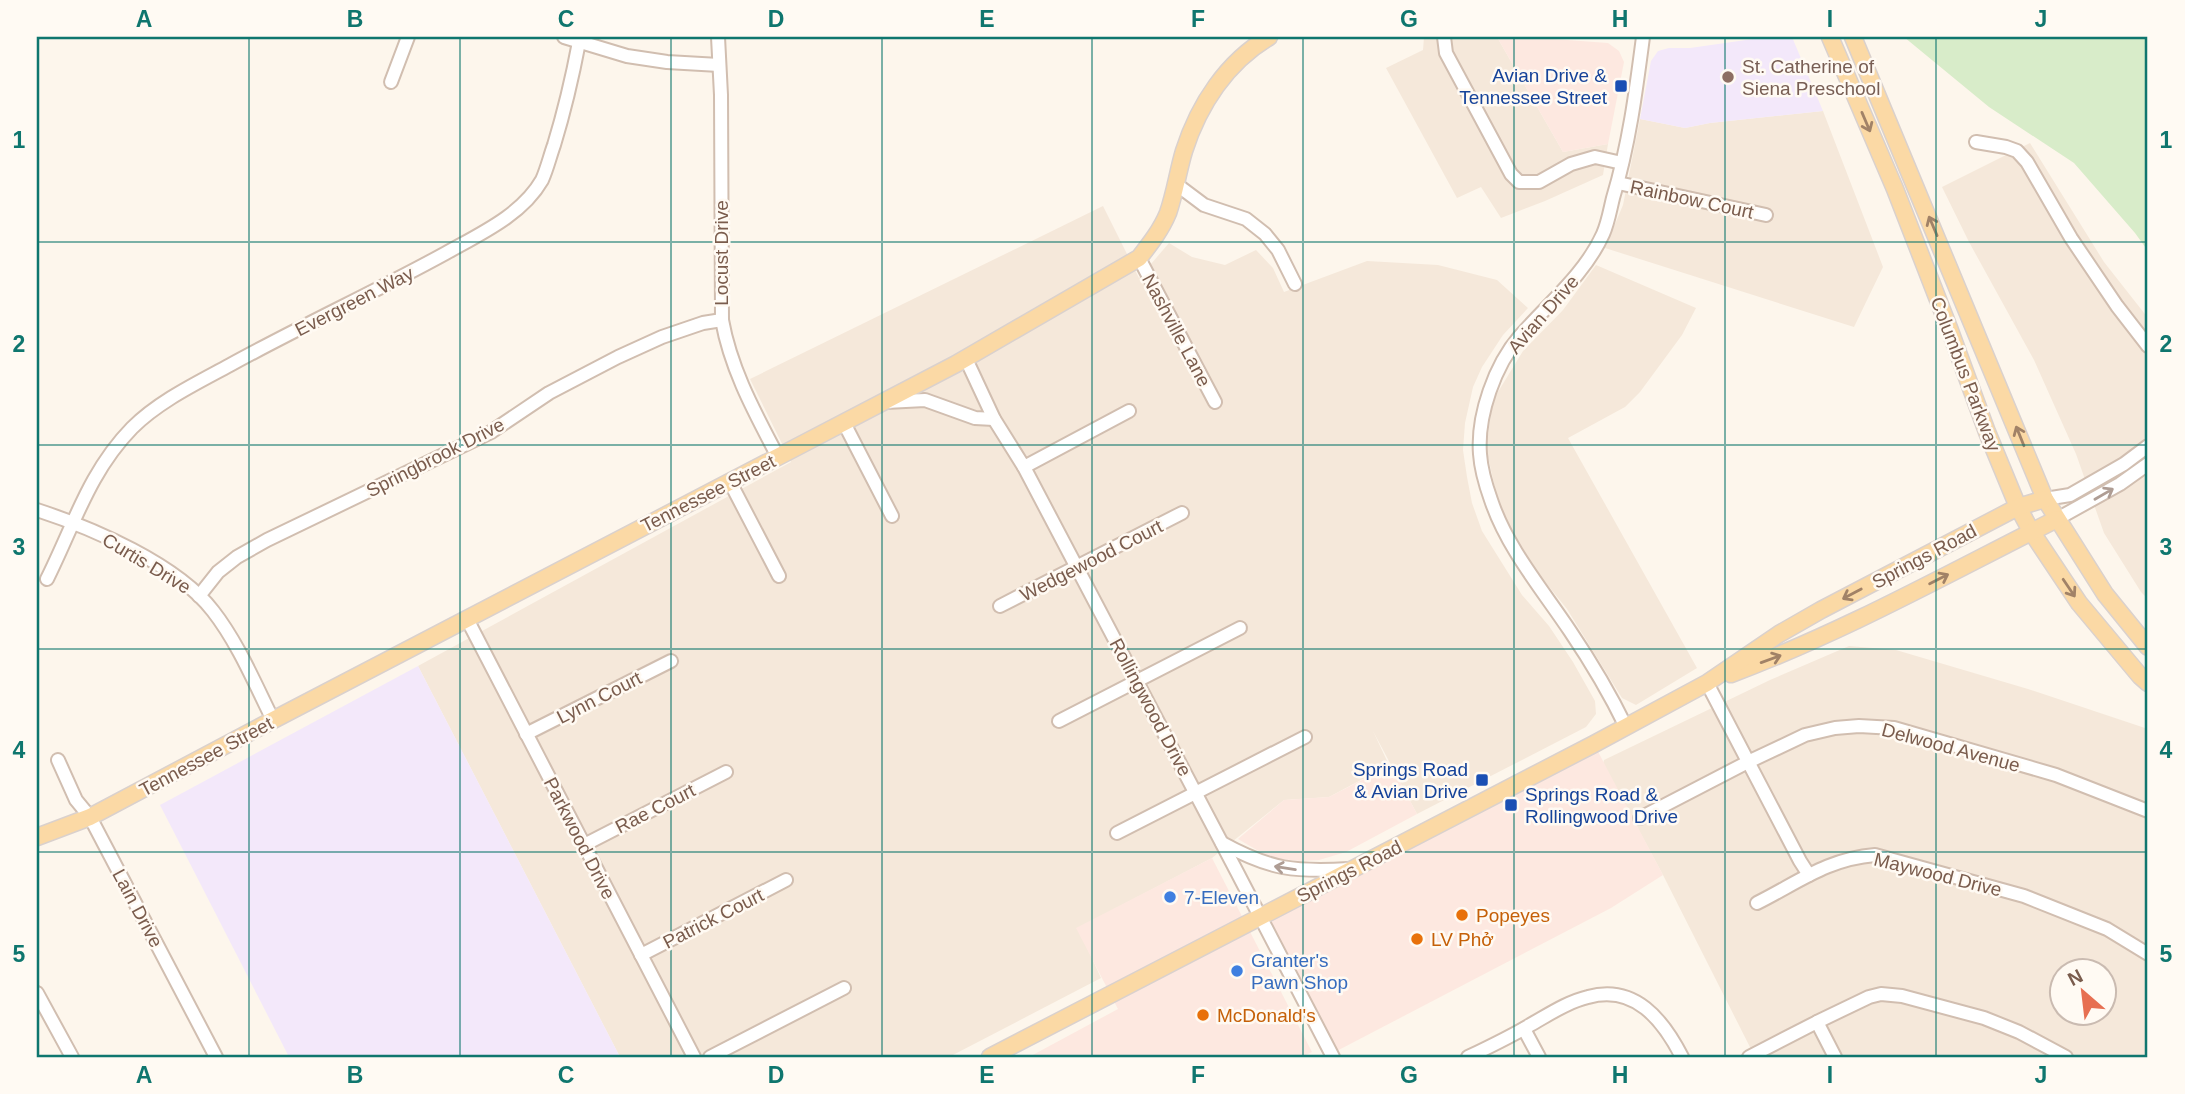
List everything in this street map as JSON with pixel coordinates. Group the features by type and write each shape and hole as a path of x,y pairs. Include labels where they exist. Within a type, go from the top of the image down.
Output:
{"main road":[{"name":"Columbus Parkway","path":"1830,37 1895,189 2018,507 2079,603 2148,683"},
{"name":"Columbus Parkway","path":"1853,37 2045,499 2105,594 2148,647"},
{"name":"Tennessee Street","path":"37,837 90,817 966,359 1139,258 1167,215 1194,122 1211,93 1259,39"},
{"name":"Springs Road","path":"990,1057 1626,727 1707,683 1779,634 1821,610 2018,507 2045,499"},
{"name":"Springs Road","path":"1707,683 1787,653 1857,621 2057,519"}],"street":[{"path":"391,82 408,37"},
{"path":"564,37 627,56 719,65"},
{"name":"Locust Drive","path":"718,37 722,320 726,345 737,375 778,457"},
{"path":"1444,37 1446,53 1456,73 1511,174 1519,182 1539,181 1571,164 1595,157 1622,163"},
{"name":"Avian Drive","path":"1626,727 1602,681 1503,530 1491,501 1480,453 1485,409 1498,369 1518,338 1573,281 1603,233 1630,129 1643,37"},
{"name":"Evergreen Way","path":"47,579 87,490 106,460 132,428 147,415 185,390 252,353 394,282 481,234 531,196 543,178 569,96 579,42"},
{"path":"1976,142 2017,151 2027,162 2071,238 2148,346"},
{"name":"Rainbow Court","path":"1618,183 1766,215"},
{"path":"1176,184 1204,205 1246,219 1265,234 1278,250 1294,284"},
{"name":"Nashville Lane","path":"1139,258 1215,402"},
{"name":"Springbrook Drive","path":"200,596 218,572 237,557 267,540 491,432 549,393 618,357 662,337 703,323 722,320"},
{"name":"Rollingwood Drive","path":"966,359 994,419 1024,467 1333,1057"},
{"path":"882,402 925,400 975,418 994,419"},
{"path":"1024,467 1129,411"},
{"path":"844,423 892,516"},
{"name":"Springs Road","path":"2045,499 2070,495 2148,446"},
{"name":"Springs Road","path":"2057,519 2120,484 2148,464"},
{"path":"730,482 779,576"},
{"name":"Curtis Drive","path":"37,510 74,522 155,564 200,596 227,631 273,720"},
{"name":"Wedgewood Court","path":"1000,606 1182,513"},
{"name":"Parkwood Drive","path":"467,619 694,1057"},
{"path":"1059,721 1240,628"},
{"name":"Lynn Court","path":"526,734 671,661"},
{"path":"1707,683 1809,875"},
{"name":"Delwood Avenue","path":"1640,818 1805,735 1859,726 1894,728 2056,775 2148,811"},
{"path":"1117,833 1305,737"},
{"name":"Lain Drive","path":"58,760 76,800 90,817 216,1057"},
{"name":"Rae Court","path":"583,845 726,772"},
{"path":"1222,842 1244,855 1275,867 1305,871 1353,869"},
{"name":"Maywood Drive","path":"1758,903 1836,862 1875,855 2024,896 2107,929 2148,954"},
{"name":"Patrick Court","path":"641,956 786,880"},
{"path":"710,1057 844,988"},
{"path":"37,993 72,1057"},
{"path":"1468,1057 1561,1008 1587,997 1604,994 1628,998 1650,1010 1670,1033 1682,1057"},
{"path":"1749,1057 1869,997 1881,994 1902,996 1984,1018 2031,1037 2066,1057"},
{"path":"1817,1022 1835,1057"},
{"path":"1524,1028 1539,1057"}],"shaded area":[{"path":"1424,37 1497,37 1563,152 1608,144 1603,175 1501,218 1481,187 1457,198 1386,68 1423,50"},
{"path":"1497,37 1608,43 1619,51 1624,62 1608,144 1563,152"},
{"name":"St. Catherine of Siena Preschool","path":"1767,37 1792,37 1823,111 1685,128 1640,119 1651,61 1658,51"},
{"path":"1823,111 1883,267 1854,327 1605,248 1623,205 1640,119 1685,128"},
{"path":"2030,143 2104,262 2148,318 2148,599 2104,533 2076,454 2034,360 1942,187"},
{"path":"1103,206 1139,278 1169,243 1192,257 1225,265 1256,250 1273,268 1284,292 1367,261 1438,265 1497,280 1528,308 1503,335 1482,367 1473,387 1465,423 1463,450 1467,477 1472,503 1482,531 1522,595 1549,626 1573,662 1595,701 1596,714 1586,727 1417,814 1373,731 1389,765 1329,797 1284,800 1212,858 1078,928 1101,978 949,1057 620,1057 418,666 791,462 750,379"},
{"path":"1596,265 1696,308 1682,335 1640,392 1625,407 1568,438 1697,668 1636,705 1622,698 1567,609 1529,562 1499,506 1486,448 1493,400 1523,351 1563,310"},
{"path":"1849,646 1896,650 2028,689 2148,729 2148,1057 1755,1057 1663,875 1603,764 1604,760 1770,680"},
{"path":"418,666 620,1057 289,1057 160,805"},
{"path":"1594,744 1663,875 1611,908 1331,1054 1261,917"},
{"path":"1391,765 1417,814 1346,852 1319,860 1280,859 1262,853 1238,839 1284,800 1329,797"},
{"path":"1212,858 1312,1052 1302,1057 1029,1057 1118,1009 1076,928"}],"green space":[{"path":"1904,37 2148,37 2148,251 2074,163 1989,107"}],"place":[{"name":"St. Catherine of Siena Preschool","path":"1728,77"},
{"name":"Avian Drive & Tennessee Street","path":"1621,86"},
{"name":"Springs Road & Avian Drive","path":"1482,780"},
{"name":"Springs Road & Rollingwood Drive","path":"1511,805"},
{"name":"7-Eleven","path":"1170,897"},
{"name":"Popeyes","path":"1462,915"},
{"name":"LV Phở","path":"1417,939"},
{"name":"Granter's Pawn Shop","path":"1237,971"},
{"name":"McDonald's","path":"1203,1015"}]}
